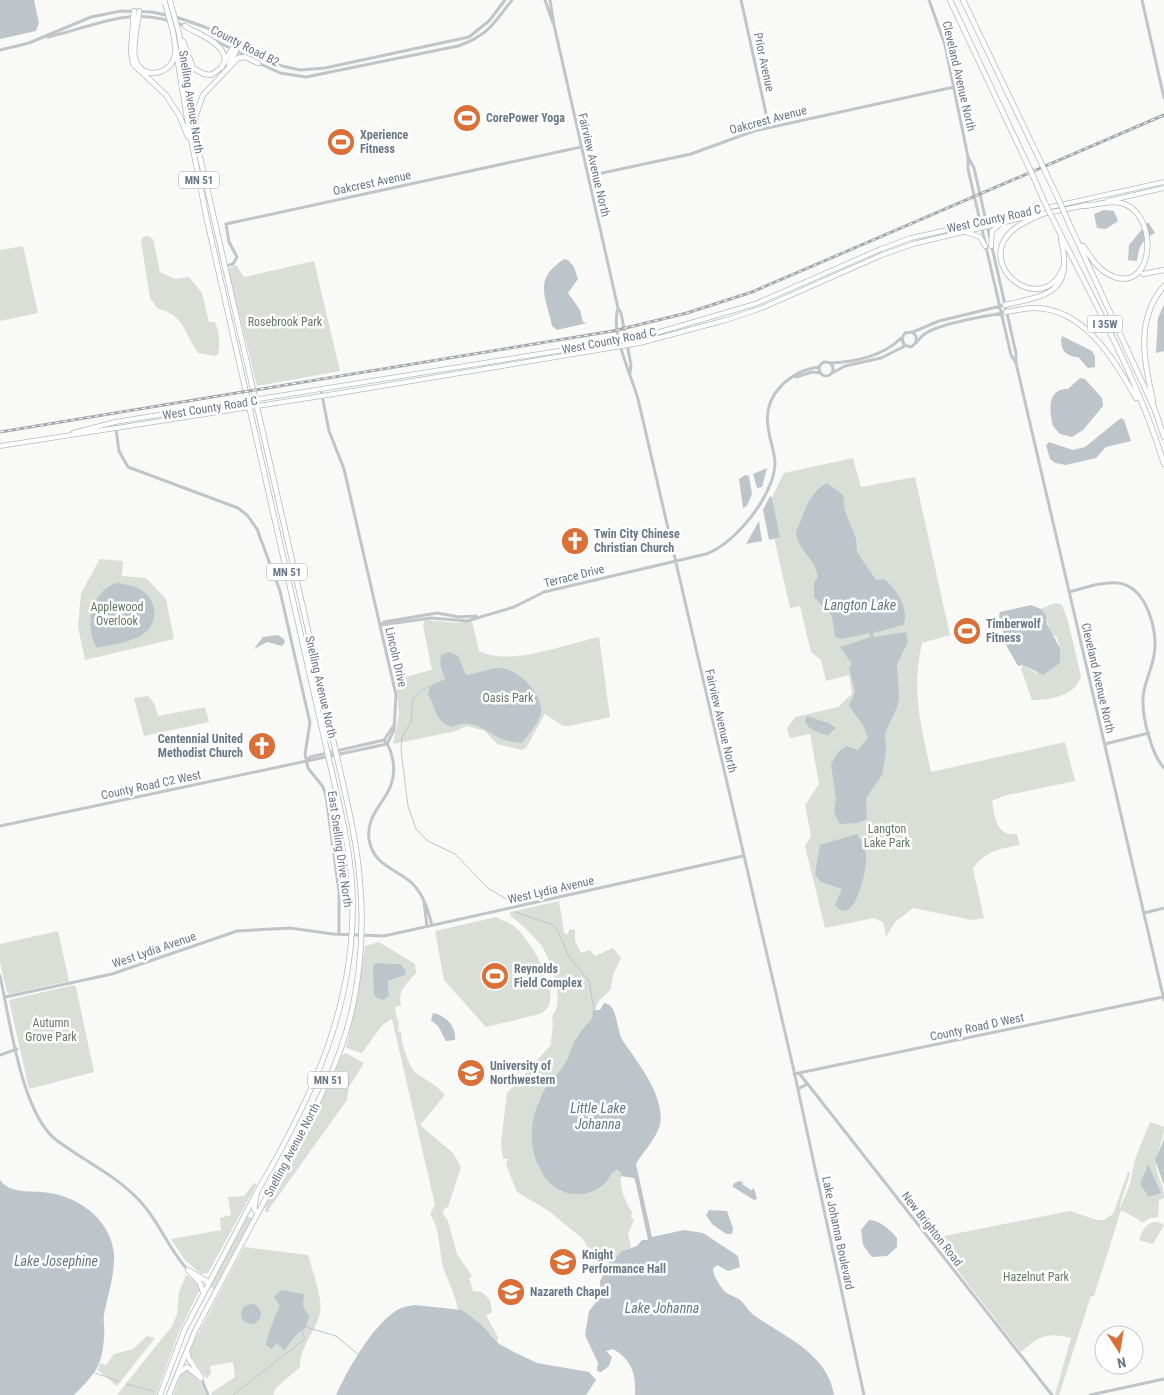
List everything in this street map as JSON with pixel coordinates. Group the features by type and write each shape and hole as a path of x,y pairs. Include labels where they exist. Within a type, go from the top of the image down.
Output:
{"highway":[{"name":"I 35W","path":"950,0 1043,199 1112,336 1148,420 1164,464"},
{"name":"I 35W","path":"963,0 1076,237 1154,410 1164,437"},
{"name":"Snelling Avenue North","path":"168,2 177,34 196,138 336,754 357,854 361,893 361,935 353,997 340,1049 316,1103 187,1348"},
{"path":"137,10 130,51 133,64 138,71 154,82 171,102 183,125 195,162"},
{"path":"136,17 135,56 138,64 144,70 158,73 171,65 175,55 177,34"},
{"path":"185,26 222,48 224,65"},
{"path":"177,34 193,68 197,72 211,74 224,65 234,50"},
{"name":"Snelling Avenue North","path":"177,34 195,162 328,756 349,861 352,935 343,997 328,1051 308,1096 203,1292"},
{"path":"220,77 234,50"},
{"path":"196,138 196,115 200,101 238,58 244,57 258,63"},
{"path":"1084,206 1114,202 1137,208"},
{"path":"1043,214 1017,227 1006,238 1002,251 1003,266 1015,282 1033,289 1042,288 1053,283 1064,266"},
{"path":"1002,306 1050,292 1060,282 1064,258 1058,229"},
{"path":"1076,237 1097,265 1106,272 1122,277 1164,270"},
{"path":"1135,276 1147,271 1154,264"},
{"path":"1154,410 1145,370 1144,338 1149,310 1164,286"},
{"path":"1004,312 1033,308 1044,309 1065,317 1090,333 1120,367 1148,420"},
{"path":"257,1192 254,1209 258,1213"},
{"path":"188,1270 208,1282"},
{"path":"188,1270 200,1283 203,1292"},
{"name":"MN 51","path":"160,1395 176,1348 203,1292"},
{"path":"187,1348 189,1359 201,1378"},
{"name":"MN 51","path":"169,1394 187,1348"},
{"path":"169,1394 183,1368 191,1369 201,1378"}],"main road":[{"name":"West County Road C","path":"69,435 115,422 627,340 740,309 887,246 922,235 1164,182"},
{"name":"West County Road C","path":"0,446 249,408 628,345 726,320 762,308 894,250 981,228 1164,188"},
{"path":"991,246 992,231 1004,223"},
{"path":"964,232 980,237 985,246"},
{"path":"154,423 160,416"}],"street":[{"name":"County Road B2","path":"43,38 91,17 137,10 179,18 205,27 287,68 310,70 468,37 490,21 505,0"},
{"name":"County Road B2","path":"0,50 98,22 136,17 161,19 185,26 280,73 306,77 458,46 474,40 488,31 512,0"},
{"name":"Fairview Avenue North","path":"545,0 554,25"},
{"name":"Fairview Avenue North","path":"550,0 581,146 627,340 632,365 630,372"},
{"name":"Prior Avenue","path":"741,0 769,127"},
{"name":"Cleveland Avenue North","path":"929,0 942,33 985,246 1004,312 1164,998"},
{"path":"1142,0 1164,98"},
{"path":"234,50 237,44"},
{"name":"Oakcrest Avenue","path":"588,176 688,154 739,135 769,127 954,87"},
{"name":"Oakcrest Avenue","path":"226,266 233,264 237,257 229,242 226,225 581,146"},
{"name":"Cleveland Avenue North","path":"968,157 974,168 1002,306"},
{"path":"795,376 798,373 819,367 824,362 838,364 879,353 890,347 906,332 912,332 939,321 1002,306"},
{"name":"Fairview Avenue North","path":"618,308 616,315 621,346 630,372 796,1074"},
{"path":"795,376 812,372 821,373 826,376 845,366 888,355 905,346 911,347 933,329 1004,312"},
{"path":"912,332 916,336 916,342"},
{"path":"902,336 902,342 905,346"},
{"path":"831,363 832,374"},
{"path":"819,367 821,373"},
{"name":"Terrace Drive","path":"479,616 459,617 432,613 384,622 381,625 431,618 463,621 514,607 544,592 715,551 732,540 748,520 768,488 775,466 767,417 773,395 785,382 795,376"},
{"name":"Lincoln Drive","path":"321,390 329,431 344,469 396,695 393,735 387,744"},
{"path":"115,422 120,456 132,470 227,504 247,515 257,529 274,574 288,625 310,723 306,761"},
{"path":"1069,592 1106,583 1120,583 1135,590 1145,602 1155,648 1143,698 1154,754 1164,768"},
{"path":"394,725 384,740 392,759 393,780 387,796 371,821 370,845 378,860 414,885 427,904 432,925"},
{"path":"1104,744 1149,734"},
{"name":"County Road C2 West","path":"0,826 306,761 310,757 328,756 384,740"},
{"name":"County Road C2 West","path":"336,754 387,744"},
{"name":"East Snelling Drive North","path":"306,761 310,772 324,787 326,796 339,892 339,934"},
{"name":"West Lydia Avenue","path":"5,997 112,974 234,932 290,928 339,934 384,936 744,856"},
{"path":"424,902 427,926"},
{"path":"1144,913 1164,908"},
{"path":"0,976 31,1106 44,1128 62,1144 115,1178 139,1200 154,1216 177,1258 188,1270"},
{"name":"County Road D West","path":"796,1074 1164,998"},
{"path":"0,1055 17,1049"},
{"name":"New Brighton Road","path":"796,1074 807,1084 1052,1395"},
{"name":"Lake Johanna Boulevard","path":"796,1074 864,1395"},
{"path":"798,1089 807,1084"},
{"path":"201,1378 208,1395"},
{"path":"1090,1395 1164,1379"}],"green space":[{"path":"148,236 153,239 160,272 175,279 189,277 202,293 209,322 215,322 218,330 218,355 198,353 178,320 166,311 157,308 150,298 141,241 143,237"},
{"path":"23,246 38,313 0,321 0,250"},
{"name":"Rosebrook Park","path":"314,261 340,371 257,386 228,269 236,265 244,277"},
{"name":"Langton Lake Park","path":"853,458 861,487 915,477 950,635 922,643 919,661 917,693 931,772 1065,742 1075,781 1007,795 992,801 998,825 1005,832 1017,834 1020,845 999,849 987,855 973,869 984,918 972,920 913,908 895,922 886,937 883,922 874,918 825,928 805,846 811,836 805,805 819,784 810,734 790,738 787,728 795,717 838,707 852,694 849,675 826,681 821,660 811,652 800,606 790,608 767,507 784,473"},
{"name":"Applewood Overlook","path":"100,559 123,561 122,576 146,578 166,599 174,639 85,660 78,627 81,593"},
{"path":"1055,603 1062,605 1068,621 1081,676 1074,688 1061,696 1032,700 1021,669 1023,665 1036,673 1060,663 1060,648 1057,638 1050,632 1046,615 1041,609"},
{"name":"Oasis Park","path":"425,620 458,623 472,621 479,651 506,657 538,653 599,637 610,717 563,726 545,714 526,748 521,750 497,744 485,731 467,726 456,731 393,744 399,714 396,679 432,670 423,625"},
{"path":"148,696 154,703 158,716 205,707 209,722 144,736 134,698"},
{"path":"559,901 564,932 567,935 570,929 575,930 575,941 581,953 590,950 595,956 613,948 621,958 613,975 611,989 598,1002 591,1022 578,1034 565,1064 538,1101 532,1137 538,1167 551,1184 560,1191 567,1193 594,1190 604,1184 613,1171 620,1170 622,1173 623,1193 632,1212 631,1218 634,1220 628,1234 631,1247 622,1251 609,1265 606,1259 592,1257 584,1240 549,1211 517,1192 506,1165 508,1159 503,1159 501,1143 507,1093 551,1045 552,1016 558,1001 556,981 545,951 534,937 510,915 510,912"},
{"name":"Reynolds Field Complex","path":"496,917 514,926 529,943 544,970 549,984 550,997 548,1007 540,1014 486,1027 444,980 435,931"},
{"path":"58,931 69,981 10,994 7,992 0,963 0,944"},
{"path":"379,942 415,964 416,973 406,984 400,996 401,1005 395,1007 397,1020 399,1021 398,1031 401,1032 402,1042 413,1070 435,1085 445,1095 420,1125 453,1153 461,1167 448,1207 444,1209 443,1214 448,1221 457,1254 472,1276 469,1278 473,1291 482,1292 490,1300 492,1312 486,1316 498,1337 498,1342 482,1325 458,1309 444,1268 436,1228 430,1214 435,1205 392,1019 379,1029 362,1053 346,1048 356,1003 365,946","holes":["394,963 405,968 406,974 388,981 389,996 384,1000 379,964"]},
{"name":"Autumn Grove Park","path":"74,985 76,987 94,1072 29,1089 9,1000"},
{"path":"346,1053 364,1063 349,1087 347,1100 269,1209 269,1212 265,1212 265,1207 320,1104 341,1056"},
{"name":"Hazelnut Park","path":"1150,1122 1164,1127 1156,1162 1164,1198 1159,1200 1158,1217 1150,1218 1142,1223 1121,1210 1094,1296 1091,1296 1059,1395 1055,1395 1071,1338 1056,1335 1044,1337 1033,1342 1021,1352 919,1221 934,1238 1070,1211 1097,1220 1104,1220 1113,1214 1128,1172 1130,1172 1120,1208 1130,1184 1135,1159","holes":["1146,1167 1159,1190 1159,1194 1149,1197 1142,1181"]},
{"path":"254,1183 257,1184 208,1273 201,1274 185,1260 171,1239 221,1230 220,1218 231,1215 228,1197 244,1196"},
{"path":"247,1216 252,1218 214,1289 209,1286"},
{"path":"1158,1222 1164,1225 1153,1244 1139,1240 1145,1227 1151,1223"},
{"path":"244,1247 308,1255 319,1292 320,1313 302,1353 300,1367 276,1388 273,1395 212,1395 211,1393 235,1377 233,1362 210,1366 211,1373 207,1379 191,1356 190,1349"},
{"path":"186,1275 198,1283 200,1289 179,1332 156,1395 117,1395 172,1326 177,1314 179,1292"},
{"path":"147,1336 155,1338 117,1386 98,1370 100,1363 106,1365 114,1354 133,1349"},
{"path":"189,1370 201,1383 206,1395 173,1395 181,1374"}],"water":[{"path":"0,0 34,0 39,23 36,31 0,39"},
{"path":"1104,210 1114,211 1118,221 1106,229 1097,228 1094,214"},
{"path":"1148,222 1155,233 1142,244 1137,261 1128,260 1129,245"},
{"path":"564,259 568,260 574,267 578,279 568,293 580,310 583,322 587,323 557,330 552,326 544,286 549,272"},
{"path":"1164,304 1164,351 1156,353 1158,318"},
{"path":"1062,336 1092,351 1095,356 1095,367 1088,368 1078,357 1066,354 1061,344"},
{"path":"1080,378 1085,379 1102,398 1103,406 1083,430 1072,437 1060,434 1053,426 1050,407 1056,392 1068,389"},
{"path":"1121,418 1124,420 1131,441 1106,447 1096,458 1066,465 1055,463 1050,459 1046,445 1049,442 1073,450 1085,447"},
{"path":"767,468 762,487 757,488 753,474"},
{"path":"745,475 749,476 752,494 747,506 743,508 739,479"},
{"name":"Langton Lake","path":"827,483 843,495 845,511 856,538 857,552 876,580 884,579 893,588 903,606 905,619 903,625 873,633 874,637 906,632 908,642 897,664 899,697 897,708 885,733 886,751 882,775 866,798 867,819 857,823 840,824 834,813 836,799 831,764 840,750 847,746 858,750 868,738 863,725 849,706 855,691 849,668 852,664 840,647 871,637 869,633 842,639 835,637 832,616 814,597 814,583 818,577 817,571 800,544 796,532 811,498 815,492"},
{"path":"770,496 780,537 769,540 763,510"},
{"path":"759,521 762,541 746,544"},
{"path":"118,583 138,588 148,596 154,606 153,623 146,632 135,639 97,648 91,630 92,610 102,592 109,586"},
{"path":"1031,605 1041,609 1046,615 1047,624 1060,648 1060,663 1043,675 1023,665 1018,666 1006,645 999,616 1000,612"},
{"path":"278,635 284,639 285,642 282,646 267,642 254,649 263,637"},
{"path":"449,652 458,656 466,675 492,669 507,669 522,678 534,691 541,706 541,713 536,725 522,743 504,740 472,724 459,724 451,727 441,721 428,695 430,686 445,679 440,664 441,655"},
{"path":"807,716 828,723 836,728 828,735 817,732 806,724"},
{"path":"857,834 866,853 865,872 854,903 848,909 842,911 835,905 842,889 821,882 815,874 820,845"},
{"path":"377,963 400,964 406,970 405,975 388,981 389,996 384,1000 377,998 374,994 373,966"},
{"name":"Lake Johanna","path":"604,1003 610,1005 613,1009 622,1039 651,1083 659,1106 661,1117 659,1128 636,1164 652,1237 684,1230 703,1233 738,1256 740,1267 728,1271 717,1265 713,1269 714,1275 721,1286 728,1294 739,1299 755,1316 804,1348 823,1368 830,1381 834,1395 635,1395 635,1380 632,1368 625,1358 613,1349 606,1351 612,1357 609,1366 601,1372 597,1371 598,1363 585,1335 589,1311 601,1296 600,1281 609,1265 622,1251 637,1246 642,1240 648,1240 636,1184 634,1178 620,1176 622,1173 617,1170 612,1173 602,1186 590,1192 570,1194 560,1190 547,1180 538,1166 532,1144 532,1133 536,1110 545,1089 564,1065 573,1044 593,1016 592,1012 600,1010"},
{"path":"433,1013 442,1016 449,1022 454,1031 455,1040 446,1041 438,1026 431,1020"},
{"path":"1164,1139 1164,1185 1155,1160"},
{"path":"1148,1164 1161,1193 1149,1197 1140,1184"},
{"name":"Lake Josephine","path":"0,1180 13,1189 54,1194 67,1197 78,1203 99,1219 111,1241 114,1254 113,1269 104,1314 101,1356 92,1375 74,1395 0,1395"},
{"path":"739,1181 743,1182 742,1184 751,1190 754,1188 757,1199 754,1200 733,1187 733,1184"},
{"path":"709,1210 727,1211 733,1228 732,1234 726,1234 712,1224 706,1215"},
{"path":"869,1220 881,1224 897,1238 897,1247 887,1256 872,1257 863,1245 861,1230"},
{"path":"281,1290 304,1294 303,1306 309,1316 306,1327 295,1336 284,1351 277,1343 271,1349 266,1345 280,1306 274,1297"},
{"path":"247,1304 255,1304 261,1310 261,1318 255,1324 247,1324 241,1318 241,1310"},
{"path":"415,1305 462,1310 482,1325 499,1344 514,1352 537,1363 589,1372 596,1380 586,1395 336,1395 354,1361 379,1326 397,1310"}],"waterway":[{"path":"430,686 413,698 411,722 402,737 401,750 408,806 416,829 428,841 455,854 488,888 511,902"},
{"path":"515,912 553,925 557,929 569,957 589,981 594,1010"},
{"path":"306,1327 336,1336 359,1355"},
{"path":"233,1395 305,1339 302,1331"},
{"path":"95,1373 119,1381"},
{"path":"126,1384 153,1391"}],"railway":[{"path":"0,432 613,331 687,313 752,292 1164,115"}],"place":[{"name":"CorePower Yoga","path":"467,118"},
{"name":"Xperience Fitness","path":"341,142"},
{"name":"Twin City Chinese Christian Church","path":"575,541"},
{"name":"Timberwolf Fitness","path":"967,631"},
{"name":"Centennial United Methodist Church","path":"262,746"},
{"name":"Reynolds Field Complex","path":"495,976"},
{"name":"University of Northwestern","path":"471,1073"},
{"name":"Knight Performance Hall","path":"563,1262"},
{"name":"Nazareth Chapel","path":"511,1292"}],"water label":[{"name":"Little Lake Johanna","path":"598,1116"}]}
